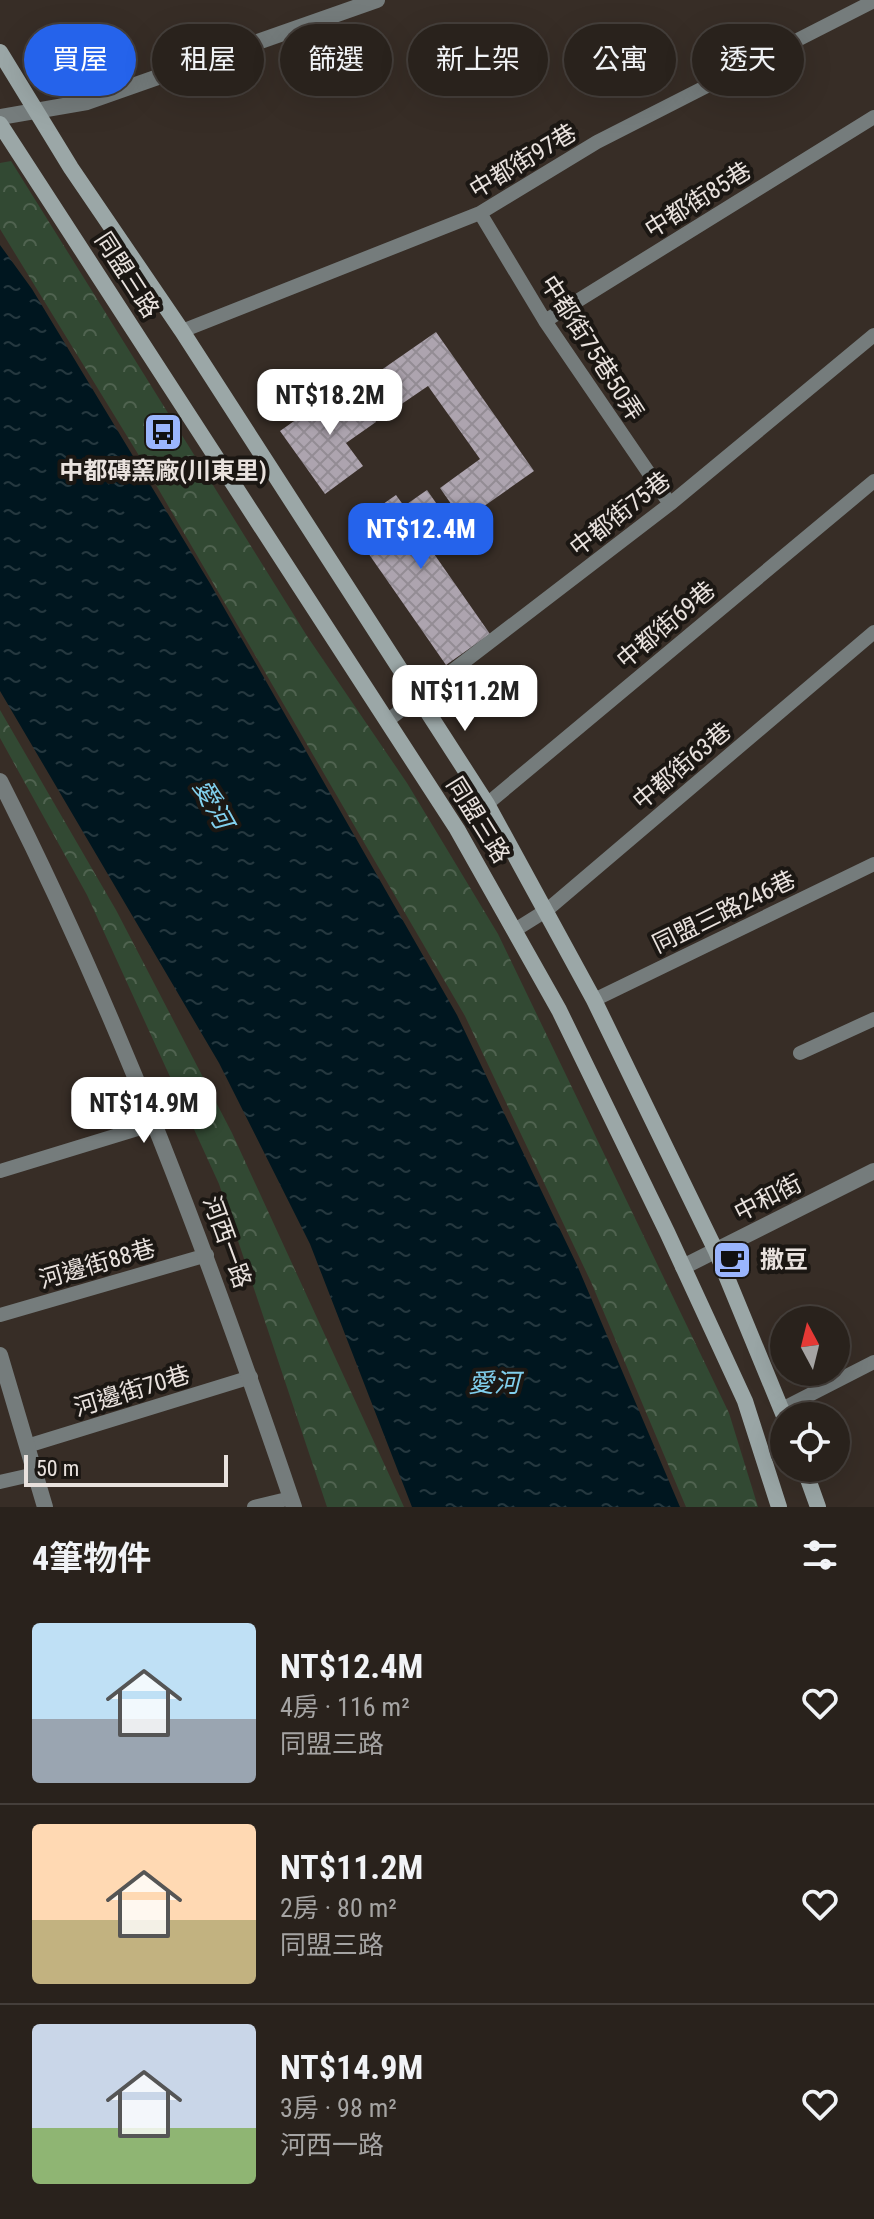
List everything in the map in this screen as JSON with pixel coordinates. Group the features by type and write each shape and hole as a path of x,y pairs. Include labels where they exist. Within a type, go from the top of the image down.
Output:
{"street":[{"path":"0,117 87,102 377,0"},
{"name":"同盟三路","path":"0,52 487,804 594,1000 716,1251 778,1402"},
{"name":"同盟三路","path":"0,124 457,829 515,930 559,1010 745,1401 779,1507"},
{"name":"河西一路","path":"0,781 60,898 157,1123 251,1377 293,1503"},
{"name":"中和街","path":"683,1267 874,1171"},
{"path":"0,1355 45,1507"},
{"path":"809,1482 818,1507"}],"lane":[{"name":"中都街97巷","path":"182,331 480,213 597,142 874,1"},
{"name":"中都街85巷","path":"545,321 874,117"},
{"name":"中都街75巷50弄","path":"480,213 545,321 670,504"},
{"name":"中都街75巷","path":"387,721 670,504 874,335"},
{"name":"中都街69巷","path":"487,804 874,481"},
{"name":"中都街63巷","path":"515,930 547,910 874,632"},
{"name":"同盟三路246巷","path":"594,1000 874,864"},
{"path":"800,1053 874,1019"},
{"path":"0,1171 157,1123"},
{"name":"河邊街88巷","path":"0,1315 207,1255"},
{"path":"803,1402 874,1362"},
{"name":"河邊街70巷","path":"27,1446 251,1377"},
{"path":"0,1482 35,1474"},
{"path":"254,1507 293,1503"}],"green space":[{"path":"11,161 307,636 407,783 498,934 729,1413 758,1507 686,1507 591,1282 465,1016 138,454 0,229 0,163"},
{"path":"0,710 116,910 232,1133 404,1507 327,1507 219,1184 87,895 0,738"}],"water":[{"name":"愛河","path":"0,245 32,289 211,585 457,1015 577,1265 680,1507 412,1507 310,1244 219,1063 0,691"}],"building":[{"path":"436,332 534,471 463,521 440,488 480,459 428,386 387,414 364,382"},
{"path":"348,383 376,422 346,443 363,466 325,494 280,431"},
{"path":"427,490 457,533 432,551 490,634 446,665 350,527 396,495 404,506"}],"place":[{"name":"中都磚窯廠(川東里)","path":"163,432"},
{"name":"撒豆","path":"732,1260"}]}
